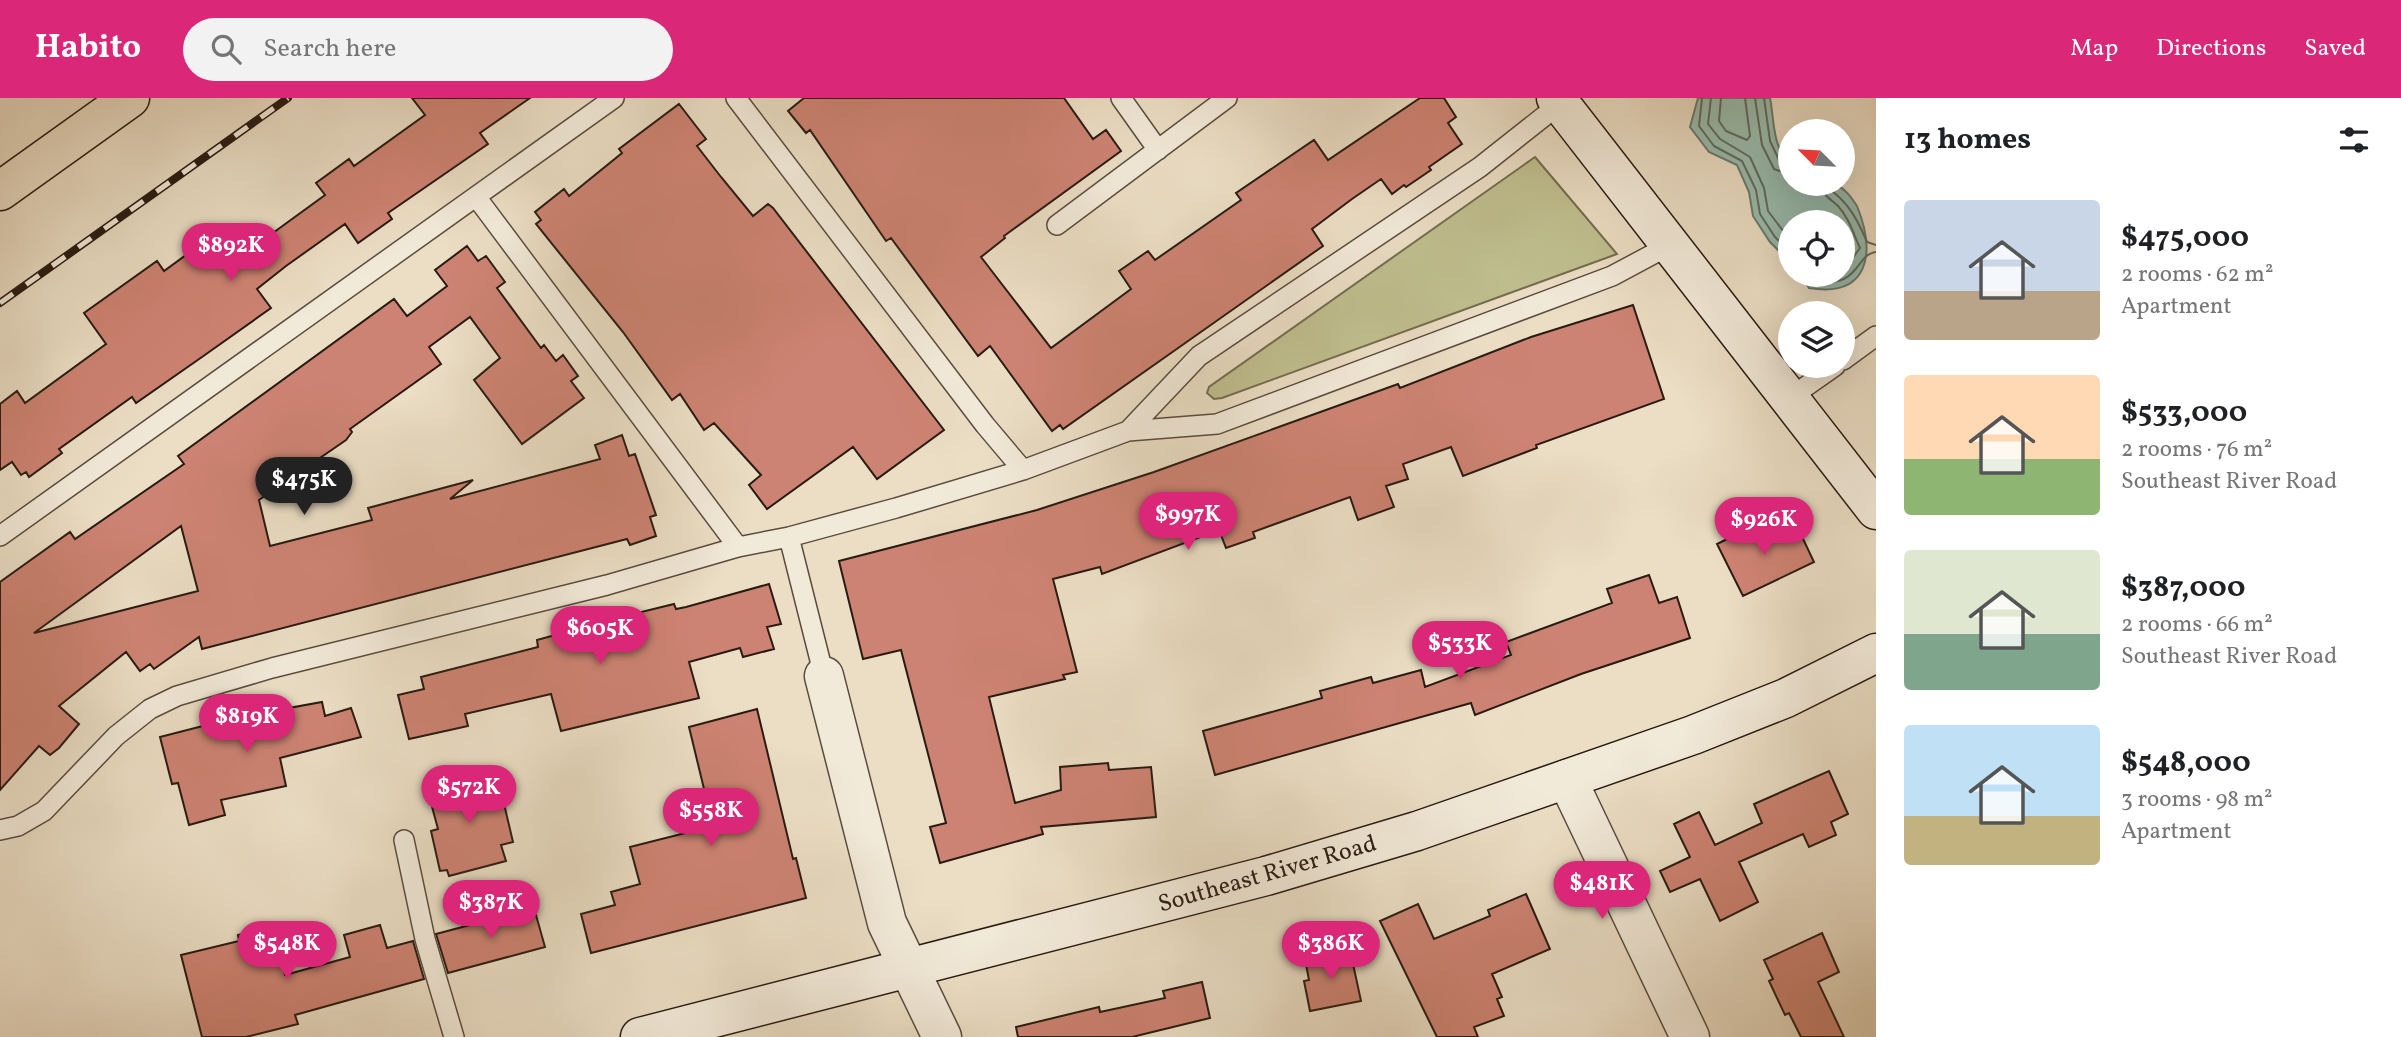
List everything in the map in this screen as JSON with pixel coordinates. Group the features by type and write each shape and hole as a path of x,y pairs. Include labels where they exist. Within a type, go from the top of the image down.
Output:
{"main road":[{"path":"0,191 130,98"},
{"path":"1561,100 1670,246 1876,510"},
{"name":"Southeast River Road","path":"640,1037 1266,876 1417,831 1693,735 1786,698 1876,653"},
{"path":"824,676 887,923 942,1037"},
{"path":"1567,779 1690,1037"}],"lane":[{"path":"0,536 614,98"},
{"path":"736,98 985,425 1023,470"},
{"path":"1121,98 1158,150"},
{"path":"1057,225 1227,98"},
{"path":"1128,431 1199,356 1480,167 1561,100"},
{"path":"477,198 738,547"},
{"path":"0,830 18,827 44,811 116,736 150,709 177,696 285,665 607,585 738,547 789,537 1023,470 1128,431 1217,424 1612,275 1670,246"},
{"path":"1855,352 1876,337"},
{"path":"1788,399 1818,378"},
{"path":"789,537 824,676"},
{"path":"404,840 425,939 454,1037"}],"shaded area":[{"path":"1535,157 1617,254 1222,398 1214,399 1207,393 1209,387"}],"water":[{"path":"1698,98 1770,98 1778,144 1778,196 1850,196 1857,206 1866,240 1863,268 1856,279 1855,210 1778,210 1778,250 1753,216 1749,192 1737,165 1709,152 1690,127"},
{"path":"1808,287 1839,287 1829,289"}],"building":[{"path":"412,98 530,98 480,133 488,144 388,213 392,219 358,243 345,224 286,266 257,289 271,308 202,357 136,403 132,397 59,449 62,453 29,477 26,472 21,475 12,462 0,470 0,404 17,391 25,403 106,344 84,313 157,261 164,271 216,233 233,257 263,235 266,238 325,195 316,183 349,159 354,166 425,115"},
{"path":"804,98 1064,98 1093,139 1106,130 1121,151 1004,236 1005,238 981,257 1051,348 1131,289 1119,271 1148,251 1155,260 1241,200 1236,193 1314,140 1328,160 1420,98 1444,98 1456,117 1448,123 1462,144 1429,167 1431,170 1392,194 1381,179 1352,199 1312,229 1323,246 1063,429 1060,425 1052,431 990,346 978,356 891,238 886,241 810,130 806,133 788,111"},
{"path":"679,104 706,139 697,146 721,177 753,216 768,204 773,208 944,430 877,479 853,447 767,509 749,485 761,475 714,423 704,430 680,394 672,400 623,332 536,224 541,220 535,212 564,189 569,196 622,153 619,149"},
{"path":"467,246 478,261 486,256 505,282 497,288 541,348 544,345 556,361 563,355 578,376 571,381 584,398 522,444 474,380 500,358 470,317 429,347 441,364 350,429 352,432 346,440 259,500 270,546 372,520 368,508 473,480 450,499 600,459 595,445 622,435 629,456 635,454 656,515 650,517 656,536 630,545 627,539 202,649 199,637 154,669 150,664 140,671 126,652 59,706 79,724 59,748 50,755 39,746 0,790 0,582 70,532 75,539 184,464 178,456 394,299 407,316 447,286 435,270","holes":["181,526 198,591 34,633"]},
{"path":"1633,305 1664,399 1536,445 1537,448 1463,476 1451,447 1403,464 1408,479 1386,486 1394,507 1358,520 1350,497 1253,532 1255,538 1226,548 1219,530 1102,574 1100,567 1053,579 1077,672 1063,675 1065,679 989,697 1015,803 1061,790 1060,767 1108,763 1109,770 1151,767 1156,817 1041,827 1043,834 940,863 930,827 946,823 901,650 863,659 839,561 1037,510 1154,472 1398,384 1400,388 1531,337"},
{"path":"1796,524 1814,562 1743,596 1717,544 1755,525 1762,541"},
{"path":"1649,575 1659,603 1677,597 1690,638 1581,674 1475,715 1471,703 1215,775 1203,731 1322,698 1320,691 1371,677 1373,683 1421,670 1425,687 1511,655 1506,642 1612,603 1607,589"},
{"path":"769,584 781,624 767,627 774,649 743,657 740,648 689,662 699,698 561,731 551,694 465,714 468,726 409,739 398,695 424,689 421,677 538,647 537,640 617,618 674,604 676,609 686,607"},
{"path":"322,702 325,716 351,708 361,737 280,758 286,786 221,800 225,815 189,825 178,783 172,784 160,737 234,718"},
{"path":"757,709 793,859 796,858 806,898 591,953 581,914 615,905 611,892 640,884 630,847 713,826 689,727"},
{"path":"1829,771 1848,814 1831,822 1836,835 1809,847 1803,834 1739,862 1758,902 1720,921 1700,879 1670,892 1660,871 1690,857 1674,824 1699,812 1715,845 1762,823 1754,804"},
{"path":"484,774 489,794 501,791 513,842 501,845 506,861 449,876 447,870 440,871 431,831 438,829 427,788"},
{"path":"1526,894 1550,949 1492,974 1502,997 1497,999 1504,1016 1474,1027 1478,1037 1437,1037 1380,921 1418,904 1434,939 1490,916 1488,910"},
{"path":"534,908 545,947 448,973 436,934"},
{"path":"380,925 387,948 413,941 424,979 295,1015 298,1024 246,1037 202,1037 181,955 239,941 238,935 267,928 271,945 277,943 285,975 350,957 344,935"},
{"path":"1822,933 1839,972 1818,982 1844,1037 1801,1037 1789,1013 1785,1015 1769,981 1773,979 1764,960"},
{"path":"1350,950 1361,1001 1310,1011 1304,981 1309,980 1305,959"},
{"path":"1202,982 1210,1018 1132,1037 1018,1037 1016,1027 1099,1007 1100,1012 1165,998 1163,991"}],"railway":[{"path":"0,303 288,98"}]}
